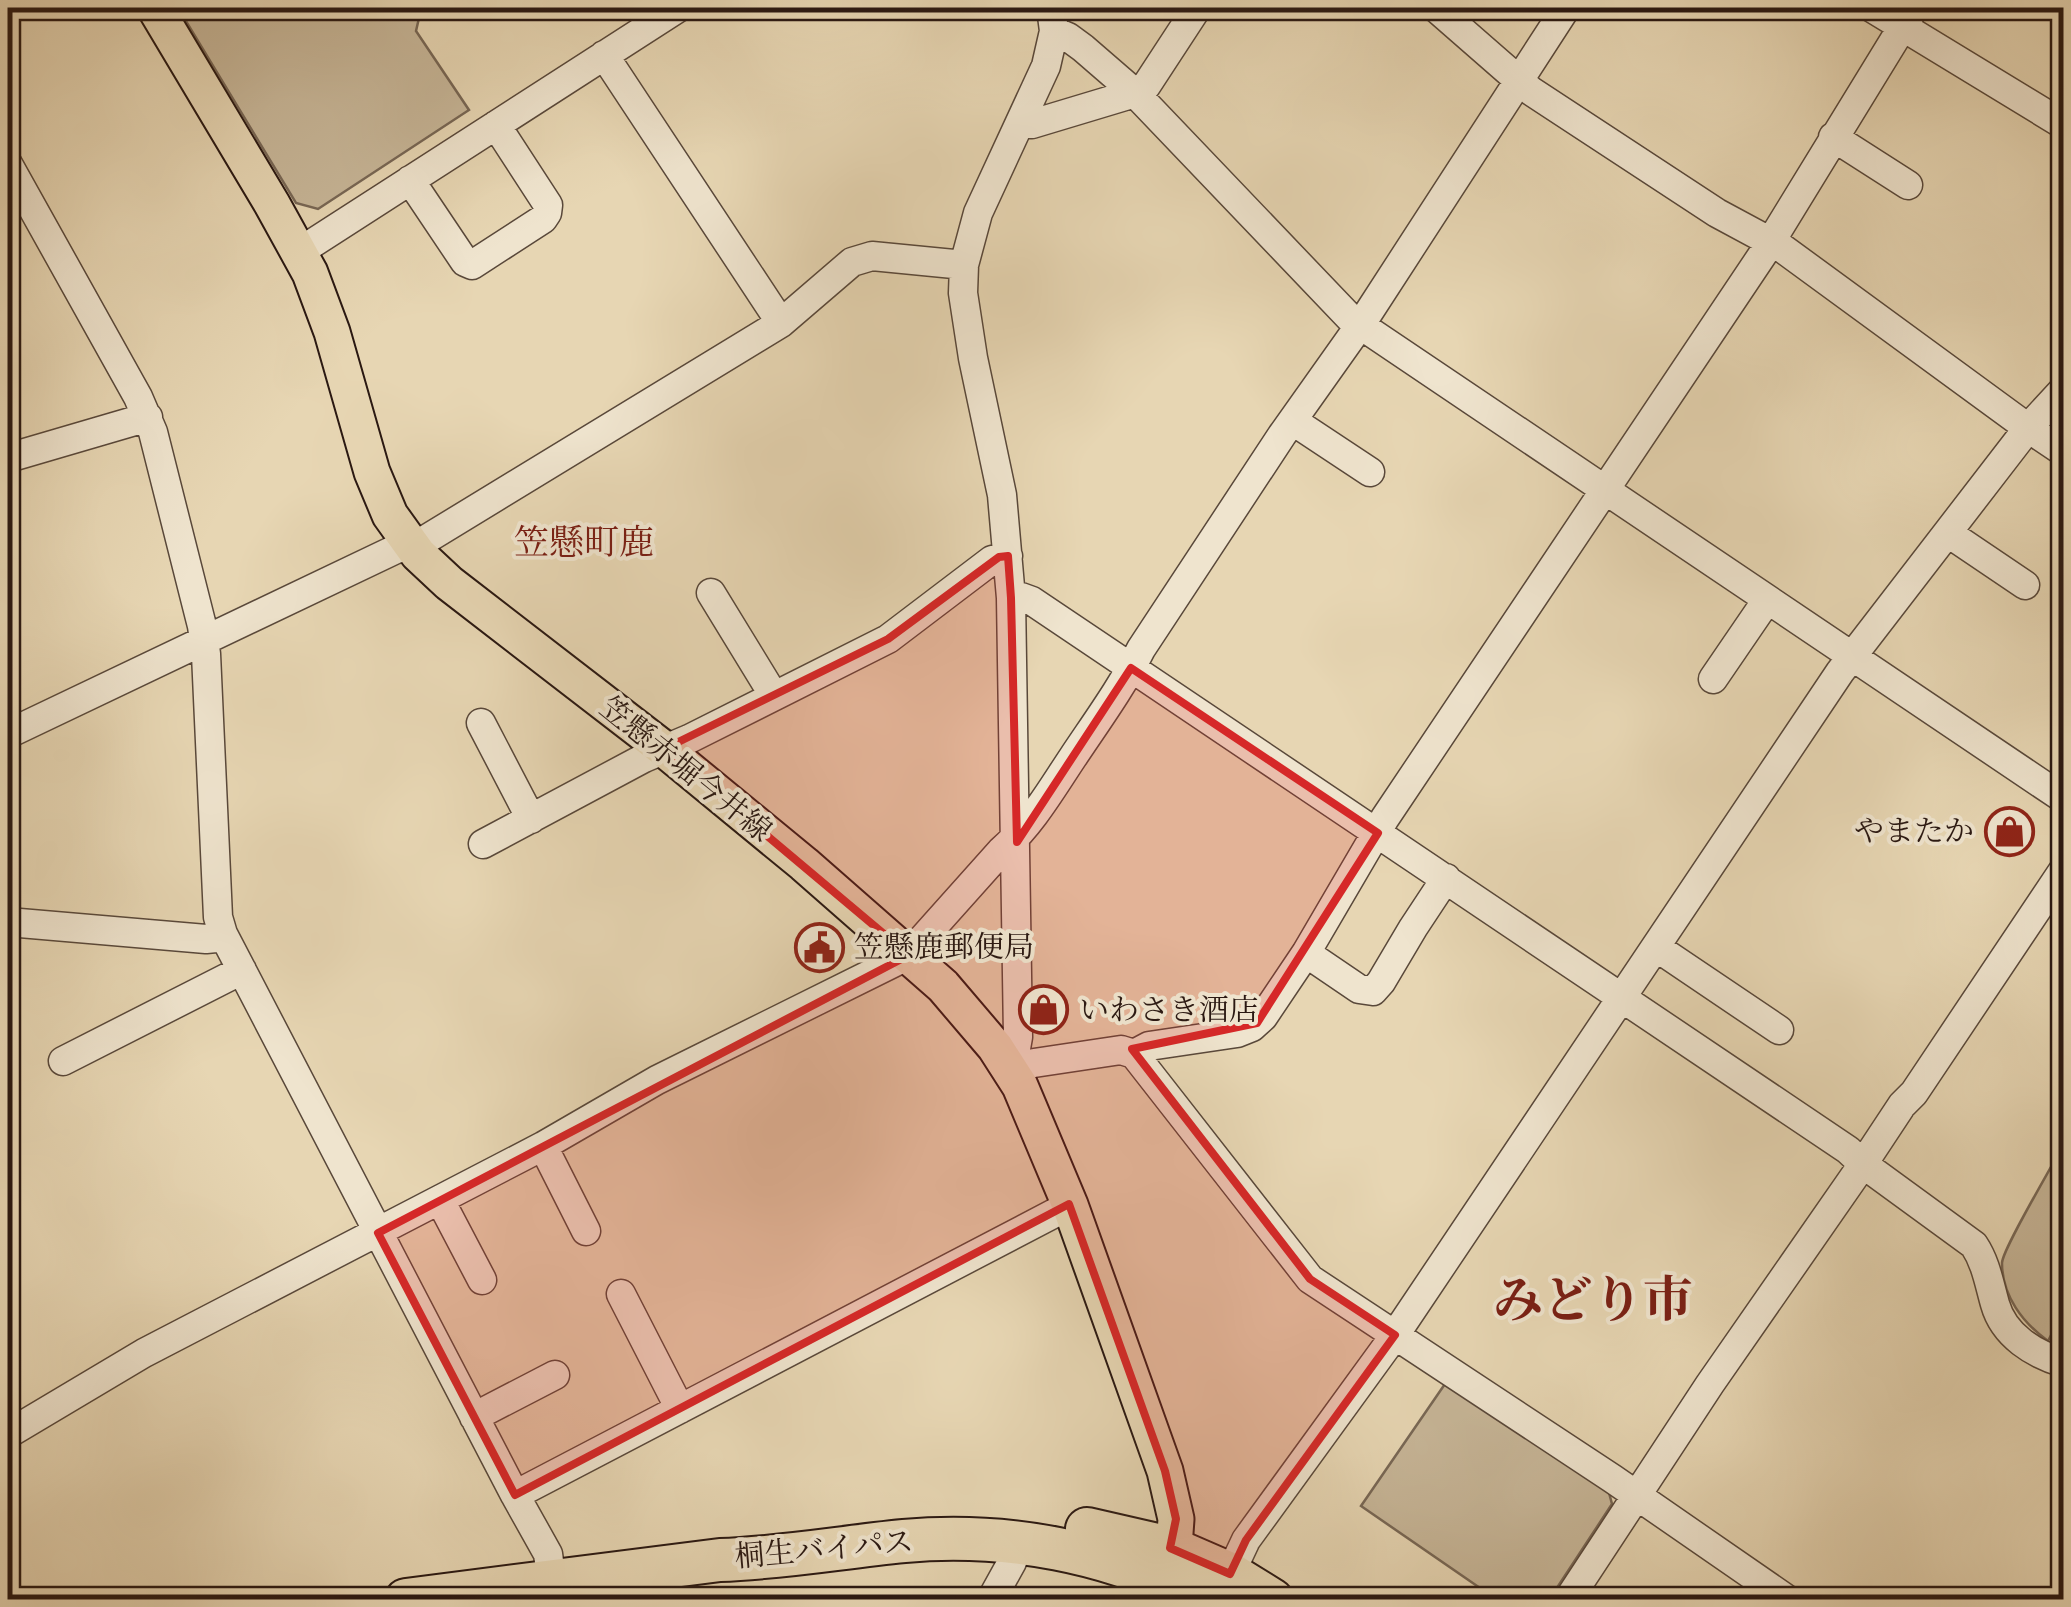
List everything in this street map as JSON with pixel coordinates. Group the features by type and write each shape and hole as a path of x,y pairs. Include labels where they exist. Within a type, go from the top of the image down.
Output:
{"highway":[{"name":"桐生バイパス","path":"720,1560 827,1533 909,1519 1044,1522 1170,1548 1211,1592"},
{"name":"桐生バイパス","path":"720,1560 923,1540 1019,1542 1070,1551 1211,1592"},
{"path":"406,1600 554,1590 720,1560"},
{"path":"1211,1592 1272,1600"}],"main road":[{"name":"笠懸赤堀今井線","path":"155,8 300,252 332,332 372,472 390,515 410,545 448,584 664,750 907,953 961,1006 1010,1069 1070,1205 1165,1472 1176,1519 1170,1548"},
{"path":"1123,1565 1150,1562 1170,1548"}],"street":[{"path":"300,252 678,8"},
{"path":"1020,124 1032,124 1135,93 1146,86 1197,8"},
{"path":"1436,8 1520,82 1716,212 1770,240 2064,452"},
{"path":"8,1434 144,1353 543,1146 658,1080 894,962 917,945 1036,813 1566,8"},
{"path":"1872,8 1908,17 2064,125"},
{"path":"1134,1054 1149,1046 1237,1033 1264,1016 1306,953 1384,818 1770,240 1908,17"},
{"path":"1052,20 1135,93 1330,299 1360,325 2064,799"},
{"path":"1010,1069 1018,1036 1011,598 998,468 966,317 964,265 978,214 1046,66 1052,20"},
{"path":"604,55 780,324"},
{"path":"410,180 465,262 472,265 547,213 548,205 496,125"},
{"path":"1832,138 1908,186"},
{"path":"8,164 148,417 204,641 218,917 223,934 548,1554 554,1590"},
{"path":"8,734 394,550 425,540 780,324 852,262 866,257 964,265"},
{"path":"1211,1592 1395,1335 1852,656 2028,428 2064,389"},
{"path":"8,458 148,417"},
{"path":"1293,421 1370,472"},
{"path":"1948,533 2025,585"},
{"path":"483,844 888,640 992,560 1008,556"},
{"path":"711,593 774,696"},
{"path":"1011,598 1032,601 1848,1150 1974,1244 1983,1261 1996,1310 2008,1328 2033,1351 2064,1363"},
{"path":"1713,678 1768,600"},
{"path":"481,722 531,819"},
{"path":"1568,1600 1710,1384 1902,1104 1914,1093 2064,869"},
{"path":"1306,953 1359,989 1373,991 1446,878"},
{"path":"8,922 206,940 223,934"},
{"path":"1656,947 1778,1030"},
{"path":"62,1061 242,970"},
{"path":"1010,1069 1122,1050 1134,1054 1310,1279 1788,1600"},
{"path":"543,1146 586,1231"},
{"path":"440,1200 482,1280"},
{"path":"515,1495 1070,1205"},
{"path":"621,1294 680,1409"},
{"path":"474,1417 555,1375"},
{"path":"991,1600 1019,1542"}],"highlighted area":[{"path":"1008,556 1011,598 1017,842 1131,668 1378,833 1257,1023 1132,1049 1310,1279 1395,1335 1246,1540 1230,1574 1170,1548 1176,1519 1165,1471 1069,1204 515,1495 378,1233 909,955 664,749 888,639 999,557"}],"shaded area":[{"path":"178,8 421,8 425,13 419,18 416,31 469,110 318,209 296,203"},
{"path":"2063,1145 2063,1312 2048,1341 2016,1308 2006,1287 2002,1263"},
{"path":"1447,1381 1608,1489 1612,1504 1549,1600 1496,1599 1361,1506"}],"place":[{"name":"やまたか","path":"2009,831"},
{"name":"笠懸鹿郵便局","path":"819,947"},
{"name":"いわさき酒店","path":"1044,1010"}],"district":[{"name":"笠懸町鹿","path":"584,542"},
{"name":"みどり市","path":"1593,1299"}]}
